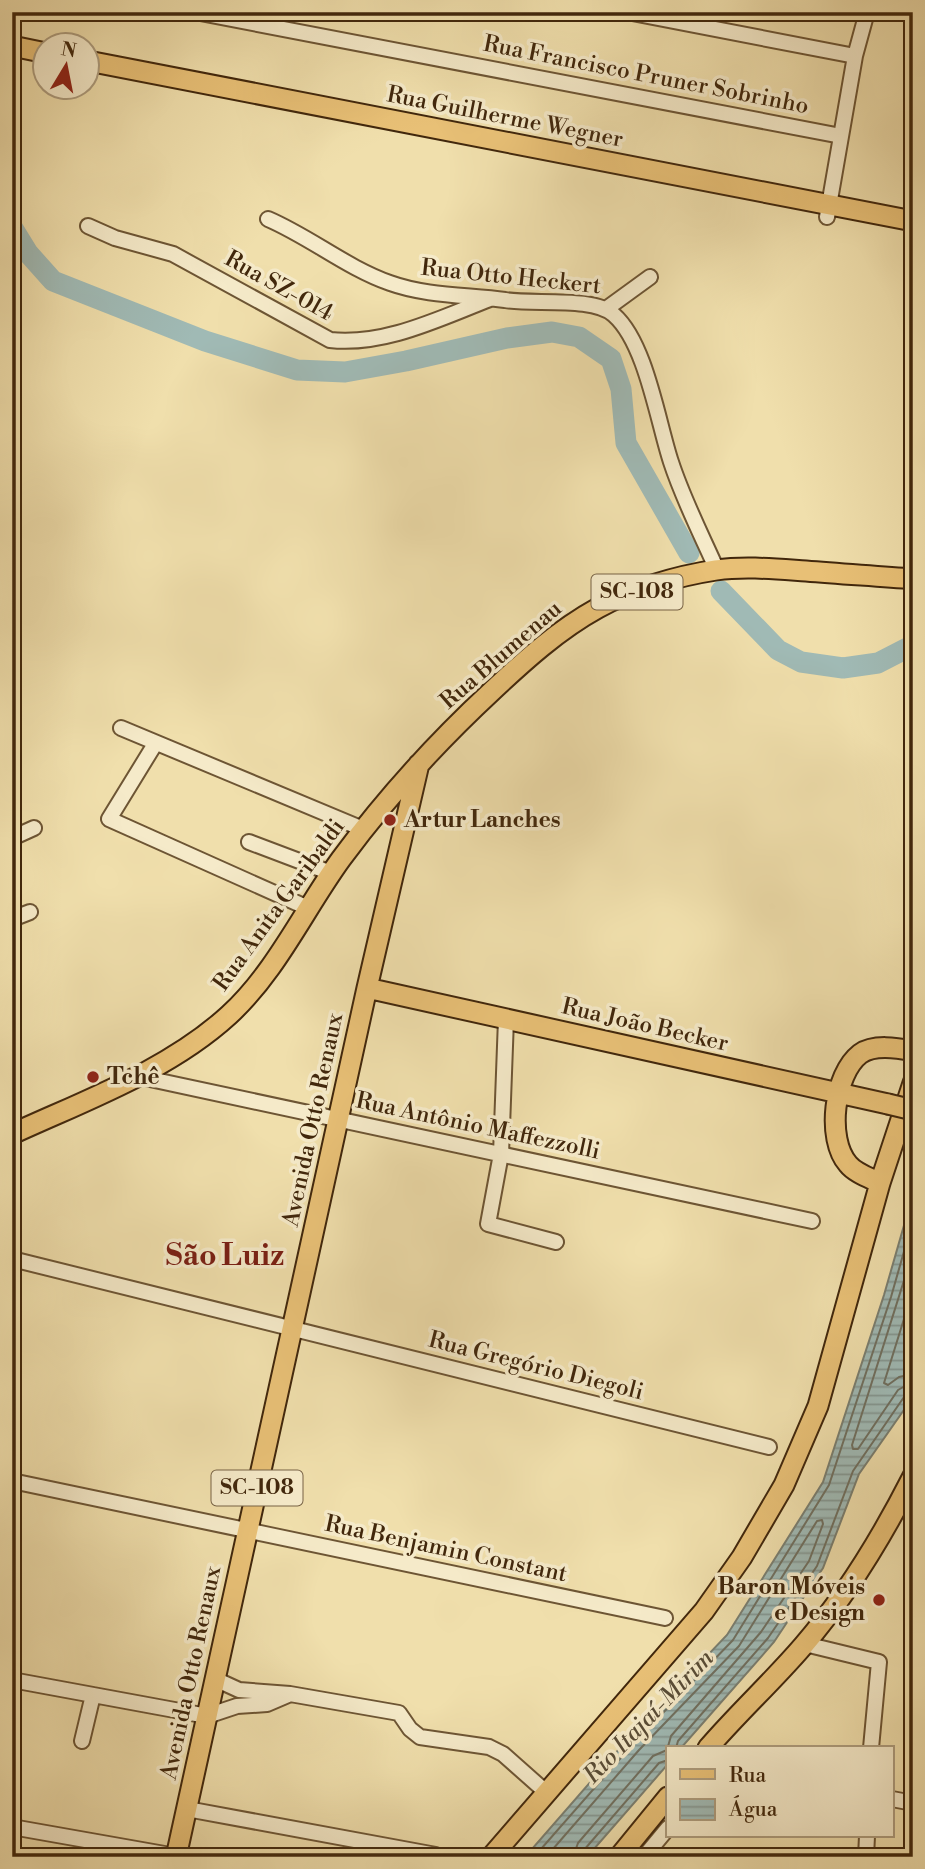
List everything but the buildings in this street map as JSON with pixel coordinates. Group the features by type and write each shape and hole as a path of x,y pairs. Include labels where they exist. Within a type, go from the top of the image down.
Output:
{"main road":[{"path":"12,46 32,50"},
{"path":"12,60 32,64"},
{"name":"Rua Guilherme Wegner","path":"102,70 829,211 913,221"},
{"name":"Rua Guilherme Wegner","path":"829,211 913,234"},
{"name":"Rua Blumenau","path":"419,763 519,666 572,624 627,595 660,583 717,570 762,568 913,579"},
{"name":"Rua Anita Garibaldi","path":"14,1127 136,1076 174,1055 228,1016 261,978 363,829 419,763"},
{"name":"Avenida Otto Renaux","path":"176,1857 419,763"},
{"path":"381,807 396,804 408,814"},
{"name":"Rua João Becker","path":"367,988 913,1110"},
{"path":"880,1183 848,1165 836,1143 835,1118 839,1093 849,1065 861,1053 870,1049 887,1048 913,1051"},
{"path":"491,1857 704,1611 742,1557 784,1485 818,1406 880,1183 913,1083"},
{"path":"710,1746 805,1644 844,1593 910,1485"},
{"path":"619,1857 666,1799"}],"street":[{"name":"Rua Francisco Pruner Sobrinho","path":"195,12 841,136"},
{"path":"627,12 855,56"},
{"path":"829,211 855,56 867,12"},
{"name":"Rua Otto Heckert","path":"268,219 305,237 360,270 390,284 416,291 527,303 581,304 606,309 622,323 637,351 650,386 671,462 717,570"},
{"name":"Rua SZ-014","path":"88,226 115,238 173,254 330,340 358,341 378,338 493,299"},
{"path":"606,309 650,277"},
{"path":"121,728 363,829"},
{"path":"155,744 109,819 309,908"},
{"path":"12,838 34,828"},
{"path":"249,842 331,873"},
{"path":"12,919 30,912"},
{"path":"506,1019 501,1154 488,1224 556,1242"},
{"name":"Rua Antônio Maffezzolli","path":"136,1076 812,1221"},
{"name":"Rua Gregório Diegoli","path":"12,1259 769,1447"},
{"name":"Rua Benjamin Constant","path":"12,1481 665,1618"},
{"path":"805,1644 879,1662 871,1746"},
{"path":"215,1679 239,1690 290,1695 399,1713 410,1729 420,1737 489,1747 503,1755 547,1793"},
{"path":"12,1681 207,1716 237,1706 267,1704 290,1695"},
{"path":"82,1741 93,1695"},
{"path":"894,1799 913,1803"},
{"path":"187,1809 436,1856"},
{"path":"12,1827 176,1857"},
{"path":"646,1856 666,1831"},
{"path":"866,1857 867,1838"}],"water":[{"name":"Rio Itajaí-Mirim","path":"913,1194 913,1397 859,1474 823,1568 774,1642 683,1746 666,1746 666,1766 587,1857 525,1857 627,1740 727,1635 823,1482 884,1295"}],"waterway":[{"path":"12,227 28,253 53,281 205,341 297,370 345,372 507,338 552,332 579,337 611,359 621,389 626,443 689,553"},
{"path":"721,591 778,650 801,662 843,668 878,663 913,645"}],"place":[{"name":"Artur Lanches","path":"390,820"},
{"name":"Tchê","path":"93,1077"},
{"name":"Baron Móveis e Design","path":"879,1600"}],"district":[{"name":"São Luiz","path":"225,1256"}]}
